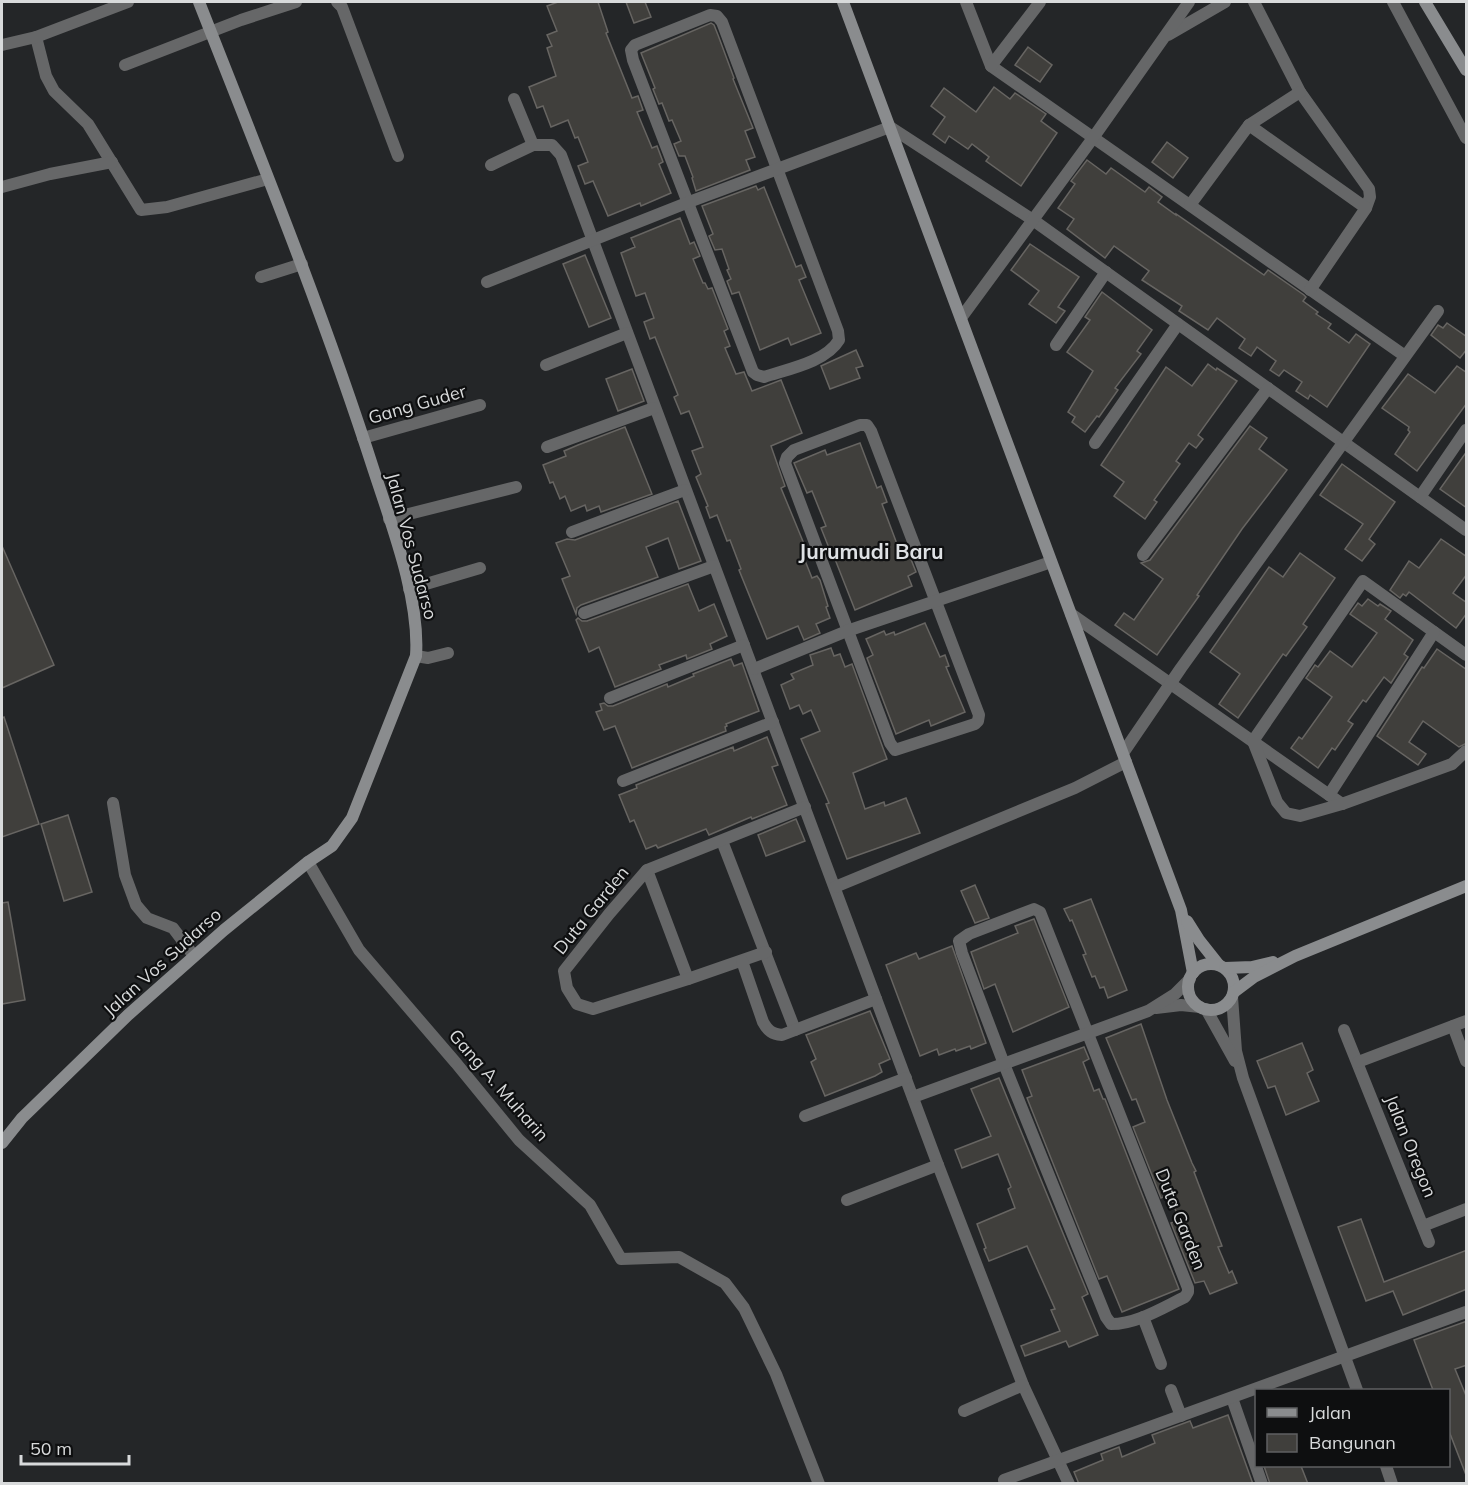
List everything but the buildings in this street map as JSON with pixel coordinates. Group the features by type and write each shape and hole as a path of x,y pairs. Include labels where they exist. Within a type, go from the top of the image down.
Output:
{"street":[{"path":"2,45 36,37 128,2"},
{"name":"Jalan Vos Sudarso","path":"2,1143 22,1118 128,1016 224,930 308,862 332,846 352,818 416,656 417,636 409,589 363,438 302,264 199,2"},
{"path":"125,65 241,20 296,2"},
{"path":"337,2 342,8 398,156"},
{"path":"843,2 1181,910 1199,940 1231,975 1234,983 1236,1051 1243,1078 1358,1389"},
{"path":"966,2 991,66 1405,356"},
{"path":"991,66 1040,2"},
{"path":"961,318 1189,2"},
{"path":"1165,37 1225,2"},
{"path":"1254,2 1300,92 1369,189 1370,197 1366,208 1310,290"},
{"path":"1393,2 1467,138"},
{"path":"1425,2 1467,70"},
{"path":"711,15 717,16 722,22 838,331 839,340 834,349 812,360 764,377 753,372 689,202 631,50 635,45 711,15"},
{"path":"36,37 46,76 54,91 88,124 141,210 167,207 268,178"},
{"path":"1190,205 1249,125 1300,92"},
{"path":"514,99 533,145"},
{"path":"1249,125 1366,208"},
{"path":"487,282 689,202 890,127"},
{"path":"890,127 1033,220 1467,530"},
{"path":"491,165 533,145 552,145 559,151 938,1165 1023,1385 1069,1484"},
{"path":"2,187 50,174 112,162"},
{"path":"261,277 302,264"},
{"path":"1056,345 1106,272"},
{"path":"836,887 1075,788 1125,757 1170,683 1438,311"},
{"path":"1095,443 1178,324"},
{"path":"546,365 627,333"},
{"path":"1143,555 1268,388"},
{"name":"Gang Guder","path":"363,438 480,405"},
{"path":"547,447 654,408"},
{"path":"860,425 867,425 937,599 979,715 978,721 975,724 895,750 890,743 847,631 785,463 787,457 794,450 860,425"},
{"path":"1420,497 1467,430"},
{"path":"389,519 516,487"},
{"path":"572,532 685,490"},
{"path":"754,669 847,631 1051,561"},
{"path":"584,613 714,566"},
{"path":"409,589 480,568"},
{"path":"1253,741 1363,580 1467,655"},
{"path":"1071,614 1342,804"},
{"path":"1329,795 1434,632"},
{"path":"610,698 744,645"},
{"path":"416,656 428,658 448,653"},
{"path":"623,781 773,722"},
{"path":"1253,741 1277,802 1286,813 1300,816 1342,804 1452,764 1467,751"},
{"path":"112,802 126,875 136,905 147,918 173,928 194,957"},
{"name":"Duta Garden","path":"766,952 593,1009 577,1004 567,988 564,971 647,870 805,807"},
{"path":"722,840 795,1030"},
{"name":"Gang A. Muharin","path":"308,862 359,950 519,1140 590,1205 621,1259 679,1257 725,1283 744,1308 776,1374 819,1484"},
{"path":"647,870 688,979"},
{"path":"913,1096 1152,1009 1180,1005 1214,1010 1221,1008 1233,994 1254,977 1294,956 1467,886"},
{"name":"Duta Garden","path":"1034,909 1040,912 1088,1032 1188,1288 1185,1297 1143,1317 1121,1324 1111,1324 1106,1317 1004,1064 959,941 969,934 1034,909"},
{"path":"1181,910 1191,976 1189,993 1191,999 1203,1008 1243,1078"},
{"path":"1152,1009 1175,994 1201,966 1252,967 1294,956"},
{"path":"742,961 768,1030 774,1035 782,1035 876,999"},
{"path":"1358,1062 1467,1021"},
{"path":"1453,1026 1467,1061"},
{"name":"Jalan Oregon","path":"1344,1030 1430,1242"},
{"path":"805,1116 906,1078"},
{"path":"847,1200 938,1165"},
{"path":"1423,1226 1467,1209"},
{"path":"1257,1389 1467,1312"},
{"path":"1143,1317 1161,1364"},
{"path":"964,1411 1023,1385"},
{"path":"1171,1390 1181,1416"},
{"path":"1004,1480 1255,1390"},
{"path":"1232,1398 1255,1464"},
{"path":"1256,1467 1262,1484"},
{"path":"1386,1467 1392,1484"}],"district":[{"name":"Jurumudi Baru","path":"871,551"}]}
